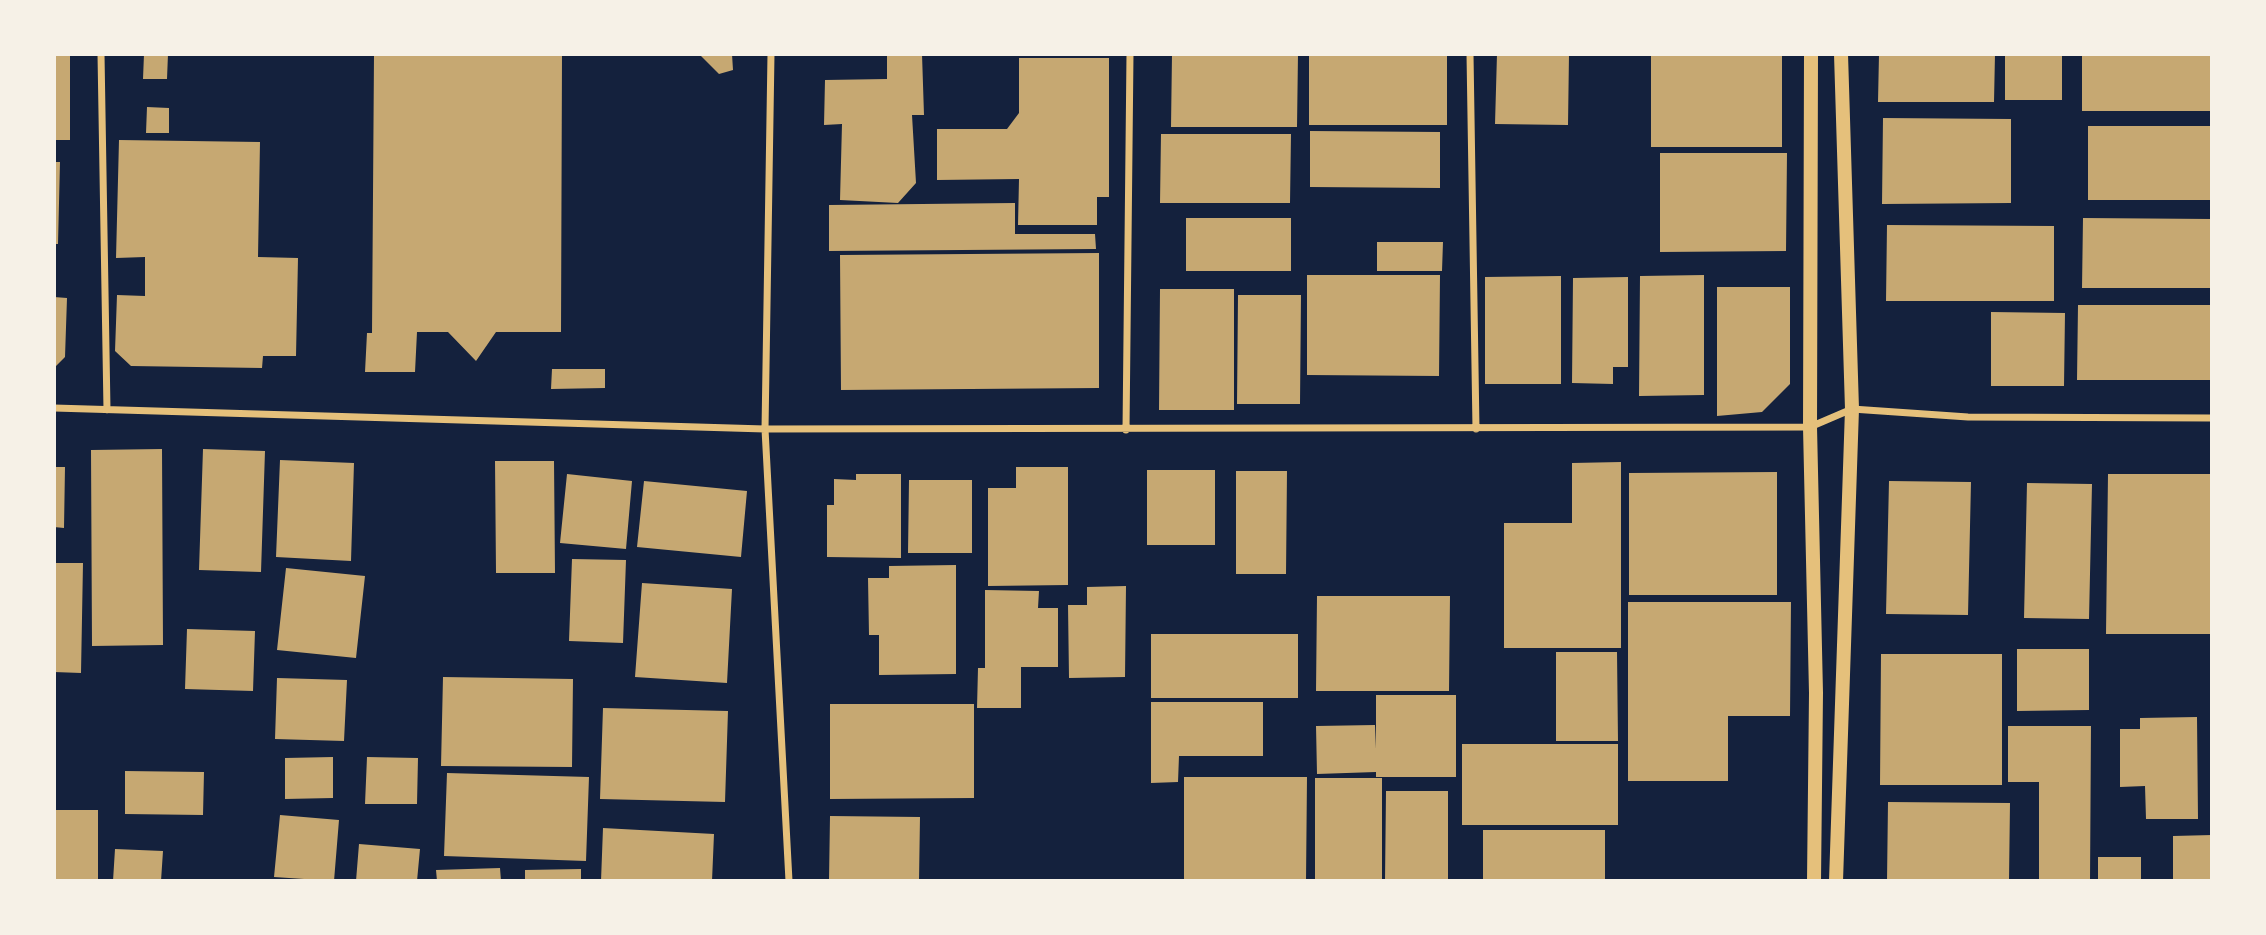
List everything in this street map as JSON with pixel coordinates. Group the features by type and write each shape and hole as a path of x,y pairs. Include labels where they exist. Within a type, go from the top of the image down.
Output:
{"main road":[{"path":"1811,54 1810,427 1816,693 1814,881"},
{"path":"1836,881 1852,410 1840,54"}],"street":[{"path":"101,54 107,410"},
{"path":"771,54 765,429 789,881"},
{"path":"1126,430 1130,54"},
{"path":"1470,54 1476,429"},
{"path":"54,408 765,429 1810,427 1852,410 1968,417 2212,418"}],"building":[{"path":"54,54 70,54 70,140 54,140"},
{"path":"144,54 168,54 167,79 143,79"},
{"path":"374,54 562,54 561,332 496,332 476,361 448,332 417,332 415,372 365,372 367,333 372,333"},
{"path":"699,54 732,54 733,70 719,74"},
{"path":"887,54 922,54 924,115 912,115 916,183 898,203 840,200 842,124 824,125 825,80 887,79"},
{"path":"1172,54 1298,54 1297,127 1171,127"},
{"path":"1309,54 1447,54 1447,125 1309,125"},
{"path":"1497,54 1569,54 1568,125 1495,124"},
{"path":"1651,54 1782,54 1782,147 1651,147"},
{"path":"1879,54 1995,54 1994,102 1878,102"},
{"path":"2005,54 2062,54 2062,100 2005,100"},
{"path":"2082,54 2212,54 2212,111 2082,111"},
{"path":"1019,58 1109,58 1109,197 1097,197 1097,225 1018,225 1019,179 937,180 937,129 1007,129 1019,113"},
{"path":"147,107 169,108 169,133 146,133"},
{"path":"1883,118 2011,119 2011,203 1882,204"},
{"path":"2088,126 2212,126 2212,200 2088,200"},
{"path":"1310,131 1440,132 1440,188 1310,187"},
{"path":"1161,134 1291,134 1290,203 1160,203"},
{"path":"119,140 260,142 258,257 298,258 296,356 263,356 262,368 131,366 115,351 117,295 145,296 145,257 116,258"},
{"path":"1660,153 1787,153 1786,251 1660,252"},
{"path":"54,162 60,162 58,244 54,244"},
{"path":"1015,203 1015,234 1095,234 1096,249 829,251 829,205"},
{"path":"1186,218 1291,218 1291,271 1186,271"},
{"path":"2083,218 2212,219 2212,288 2082,288"},
{"path":"1887,225 2054,226 2054,301 1886,301"},
{"path":"1377,242 1443,242 1442,271 1377,271"},
{"path":"1099,253 1099,388 841,390 840,255"},
{"path":"1307,275 1440,275 1439,376 1307,375"},
{"path":"1704,275 1704,395 1639,396 1640,276"},
{"path":"1561,276 1561,384 1485,384 1485,277"},
{"path":"1628,277 1628,367 1613,367 1613,384 1572,383 1573,278"},
{"path":"1717,287 1790,287 1790,384 1762,412 1717,416"},
{"path":"1160,289 1234,289 1234,410 1159,410"},
{"path":"1238,295 1301,295 1300,404 1237,404"},
{"path":"54,297 67,298 65,357 54,368"},
{"path":"2078,305 2212,305 2212,380 2077,380"},
{"path":"1991,312 2065,313 2064,386 1991,386"},
{"path":"552,369 605,369 605,388 551,389"},
{"path":"162,449 163,645 92,646 91,450"},
{"path":"203,449 265,451 261,572 199,570"},
{"path":"280,460 354,463 351,561 276,557"},
{"path":"495,461 554,461 555,573 496,573"},
{"path":"1621,462 1621,648 1504,648 1504,523 1572,523 1572,463"},
{"path":"54,467 65,467 64,528 54,527"},
{"path":"1016,467 1068,467 1068,585 988,586 988,488 1016,488"},
{"path":"1147,470 1215,470 1215,545 1147,545"},
{"path":"1236,471 1287,471 1286,574 1236,574"},
{"path":"1777,472 1777,595 1629,595 1629,473"},
{"path":"567,474 632,481 626,549 560,543"},
{"path":"856,474 901,474 901,558 827,557 827,505 834,505 834,479 856,480"},
{"path":"2108,474 2212,474 2212,634 2106,634"},
{"path":"909,480 972,480 972,553 908,553"},
{"path":"644,481 747,491 741,557 637,547"},
{"path":"1889,481 1971,482 1968,615 1886,614"},
{"path":"2027,483 2092,484 2089,619 2024,618"},
{"path":"572,559 626,560 623,643 569,641"},
{"path":"54,563 83,563 81,673 54,672"},
{"path":"956,565 956,674 879,675 879,635 869,635 868,578 889,578 889,566"},
{"path":"286,568 365,576 356,658 277,650"},
{"path":"642,583 732,589 727,683 635,677"},
{"path":"1126,586 1125,677 1069,678 1068,605 1087,605 1087,587"},
{"path":"985,590 1039,591 1038,608 1058,608 1058,667 1021,667 1021,708 977,708 978,668 985,668"},
{"path":"1317,596 1450,596 1449,691 1316,691"},
{"path":"1628,602 1791,602 1790,716 1728,716 1728,781 1628,781"},
{"path":"187,629 255,631 253,691 185,689"},
{"path":"1151,634 1298,634 1298,698 1151,698"},
{"path":"2017,649 2089,649 2089,710 2017,711"},
{"path":"1556,652 1617,652 1618,741 1556,741"},
{"path":"1881,654 2002,654 2002,785 1880,785"},
{"path":"443,677 573,679 572,767 441,766"},
{"path":"277,678 347,680 344,741 275,739"},
{"path":"1376,695 1456,695 1456,777 1376,777 1376,772 1317,774 1316,726 1375,725 1376,749"},
{"path":"1151,702 1263,702 1263,756 1179,756 1178,782 1151,783"},
{"path":"830,704 974,704 974,798 830,799"},
{"path":"603,708 728,711 725,802 600,799"},
{"path":"2197,717 2198,819 2146,819 2145,786 2120,787 2120,729 2140,729 2140,718"},
{"path":"2008,726 2091,726 2090,881 2039,881 2039,782 2008,782"},
{"path":"1462,744 1618,744 1618,825 1462,825"},
{"path":"333,757 333,798 285,799 285,758"},
{"path":"367,757 418,758 417,804 365,804"},
{"path":"125,771 204,772 203,815 125,814"},
{"path":"447,773 589,777 586,861 444,856"},
{"path":"1184,777 1307,777 1306,881 1184,881"},
{"path":"1315,778 1382,778 1382,881 1315,881"},
{"path":"1386,791 1448,791 1448,881 1385,881"},
{"path":"1888,802 2010,803 2009,881 1887,881"},
{"path":"54,810 98,810 98,881 54,881"},
{"path":"280,815 339,820 334,881 274,877"},
{"path":"830,816 920,817 919,881 829,881"},
{"path":"603,828 714,834 712,881 601,881"},
{"path":"1483,830 1605,830 1605,881 1483,881"},
{"path":"2212,835 2212,881 2173,881 2173,836"},
{"path":"359,844 420,849 417,881 356,881"},
{"path":"115,849 163,851 161,881 113,881"},
{"path":"2098,857 2141,857 2141,881 2098,881"},
{"path":"500,868 501,881 437,881 436,870"},
{"path":"581,869 581,881 525,881 525,870"}]}
